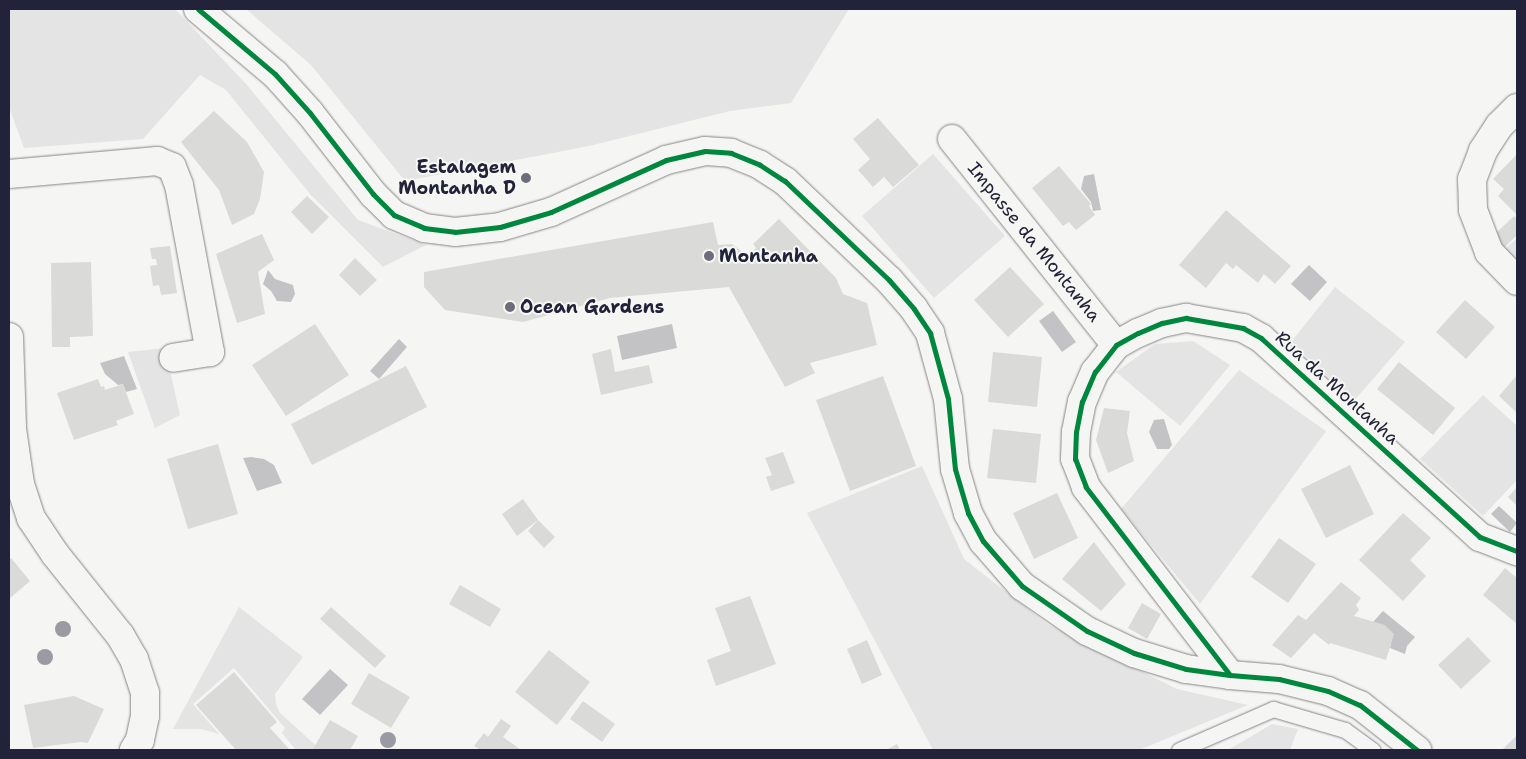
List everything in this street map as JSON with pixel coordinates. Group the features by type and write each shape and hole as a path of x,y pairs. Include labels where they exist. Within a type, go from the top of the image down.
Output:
{"street":[{"path":"198,9 275,74 310,113 373,194 394,214 424,228 456,232 500,227 550,212 666,160 705,151 731,153 768,170 785,181 889,280 914,309 930,333 948,400 955,469 968,514 983,541 1022,586 1086,631 1134,653 1186,669 1230,675 1279,678 1328,691 1360,704 1417,750"},
{"path":"1517,108 1499,126 1487,145 1472,179 1473,210 1489,252 1517,281"},
{"name":"Impasse da Montanha","path":"952,139 1116,345"},
{"path":"9,174 156,161 172,167 179,185 210,352 173,358"},
{"name":"Rua da Montanha","path":"1230,675 1086,487 1075,459 1076,432 1082,402 1095,372 1116,345 1162,323 1186,318 1243,328 1261,338 1480,537 1517,551"},
{"path":"9,337 12,429 20,484 31,518 55,554 120,635 134,659 145,694 145,716 140,747"}],"lane":[{"path":"1179,750 1273,709 1345,730 1374,750"}],"shaded area":[{"path":"9,9 175,9 247,85 358,220 426,245 383,267 310,194 226,90 200,75 143,139 24,148 9,107"},
{"path":"246,9 849,9 791,103 730,111 589,146 405,181 311,65"},
{"path":"933,154 1005,236 934,298 862,216"},
{"path":"1094,174 1101,210 1093,211 1091,202 1081,189 1084,176"},
{"path":"1517,238 1517,261 1505,249"},
{"path":"1309,265 1327,282 1310,301 1291,284"},
{"path":"268,270 275,279 293,285 295,294 291,302 277,301 271,291 263,284"},
{"path":"1335,287 1405,342 1354,401 1291,342"},
{"path":"1053,311 1076,342 1062,352 1039,321"},
{"path":"672,324 677,348 622,360 617,336"},
{"path":"399,339 407,347 379,379 370,371"},
{"path":"1193,341 1230,365 1180,426 1116,372 1155,344"},
{"path":"165,348 180,415 155,428 128,352"},
{"path":"124,356 137,389 126,392 123,384 118,385 105,374 100,363"},
{"path":"1239,370 1326,431 1200,604 1121,509"},
{"path":"1483,395 1517,426 1517,480 1483,516 1420,459"},
{"path":"1164,419 1172,445 1169,449 1157,449 1149,432 1154,420"},
{"path":"243,458 264,459 274,465 282,483 257,491"},
{"path":"922,466 964,559 1047,624 1177,689 1248,705 1139,750 933,750 807,513"},
{"path":"1499,506 1517,523 1510,532 1491,514"},
{"path":"239,607 303,657 275,694 276,704 280,713 321,750 296,750 282,733 285,728 234,668 193,704 219,734 201,729 173,729"},
{"path":"1383,611 1415,637 1407,646 1405,654 1390,648 1393,634 1373,622"},
{"path":"330,669 348,685 320,715 302,699"},
{"path":"1272,724 1298,729 1290,750 1228,750"}],"building":[{"path":"214,111 247,142 264,172 260,199 254,214 232,225 219,190 181,142"},
{"path":"878,118 919,165 893,187 884,177 873,187 858,170 870,159 853,139"},
{"path":"1517,154 1517,215 1498,196 1504,189 1493,179"},
{"path":"1059,166 1091,204 1089,206 1095,215 1076,230 1069,222 1063,226 1032,188"},
{"path":"307,196 329,217 312,234 291,212"},
{"path":"1226,210 1291,266 1275,284 1264,274 1258,283 1236,265 1233,269 1226,263 1206,288 1179,265"},
{"path":"1514,216 1517,219 1517,235 1504,248 1496,233"},
{"name":"Ocean Gardens","path":"779,219 836,278 843,294 867,303 877,345 810,363 815,373 785,387 729,287 610,298 523,322 445,310 424,287 424,272 713,222 718,245 732,244 748,256 756,248 753,244"},
{"path":"262,234 274,260 258,272 265,314 237,323 216,254"},
{"path":"170,246 177,293 161,295 159,285 153,286 150,266 157,265 156,259 152,259 150,248"},
{"path":"355,258 377,280 360,296 339,275"},
{"path":"91,262 93,336 70,337 70,347 52,347 51,263"},
{"path":"1010,267 1044,304 1008,337 974,300"},
{"path":"1465,300 1495,327 1466,359 1436,332"},
{"path":"315,324 349,375 286,416 252,365"},
{"path":"611,349 615,372 649,365 653,383 601,395 592,354"},
{"path":"993,352 1042,357 1037,407 988,402"},
{"path":"1399,362 1455,408 1433,435 1377,389"},
{"path":"406,366 427,407 312,465 291,424"},
{"path":"1517,375 1517,413 1499,396"},
{"path":"883,376 916,466 850,491 816,400"},
{"path":"98,379 101,387 104,386 105,390 123,384 134,414 116,421 118,425 74,440 57,393"},
{"path":"1104,408 1130,411 1127,433 1134,461 1108,473 1096,440"},
{"path":"993,429 1041,434 1036,483 987,478"},
{"path":"218,444 238,514 188,529 167,459"},
{"path":"783,452 795,483 771,491 766,477 772,475 765,458"},
{"path":"1350,465 1374,514 1326,538 1301,489"},
{"path":"1517,487 1517,506 1508,497"},
{"path":"1057,493 1078,538 1034,559 1013,513"},
{"path":"523,499 538,520 517,536 502,514"},
{"path":"1403,513 1431,538 1410,560 1426,576 1403,601 1359,560"},
{"path":"538,520 555,537 544,548 528,531"},
{"path":"1279,538 1316,564 1288,603 1251,577"},
{"path":"1094,542 1126,584 1101,611 1062,579"},
{"path":"11,558 30,581 9,599 9,560"},
{"path":"1505,568 1517,578 1517,624 1483,595"},
{"path":"1341,582 1361,598 1356,605 1359,610 1354,616 1385,625 1394,634 1386,660 1330,643 1329,645 1314,633 1291,658 1272,645 1298,615 1306,620"},
{"path":"460,585 501,609 490,627 449,604"},
{"path":"750,596 776,664 716,686 707,660 731,651 715,608"},
{"path":"1142,603 1161,614 1147,639 1128,628"},
{"path":"331,607 386,656 375,668 320,619"},
{"path":"1468,637 1491,661 1461,689 1438,665"},
{"path":"867,640 882,675 862,684 847,649"},
{"path":"549,650 590,682 557,725 515,692"},
{"path":"234,672 277,722 270,728 290,750 236,750 196,705"},
{"path":"369,673 410,697 391,728 351,704"},
{"path":"74,696 104,709 88,743 81,742 33,748 24,705"},
{"path":"583,701 615,724 602,742 570,719"},
{"path":"501,719 511,726 503,737 519,750 481,750 474,746 484,733 488,737"},
{"path":"330,720 358,736 350,750 313,749"},
{"path":"1517,735 1517,750 1502,750"},
{"path":"897,744 900,750 886,750"}],"cycle path":[{"path":"198,9 275,74 310,113 373,194 394,215 424,228 455,232 500,227 551,212 666,160 705,151 731,153 760,165 785,181 889,280 914,309 930,333 948,399 955,469 968,513 983,541 1022,586 1087,631 1134,653 1186,669 1279,679 1328,691 1360,705 1417,750"},
{"path":"1230,675 1086,487 1075,459 1076,432 1082,402 1095,372 1116,345 1138,333 1162,323 1186,318 1243,328 1261,338 1480,537 1517,551"}],"place":[{"name":"Estalagem Montanha D","path":"526,178"},
{"name":"Montanha","path":"709,256"},
{"name":"Ocean Gardens","path":"510,307"}]}
